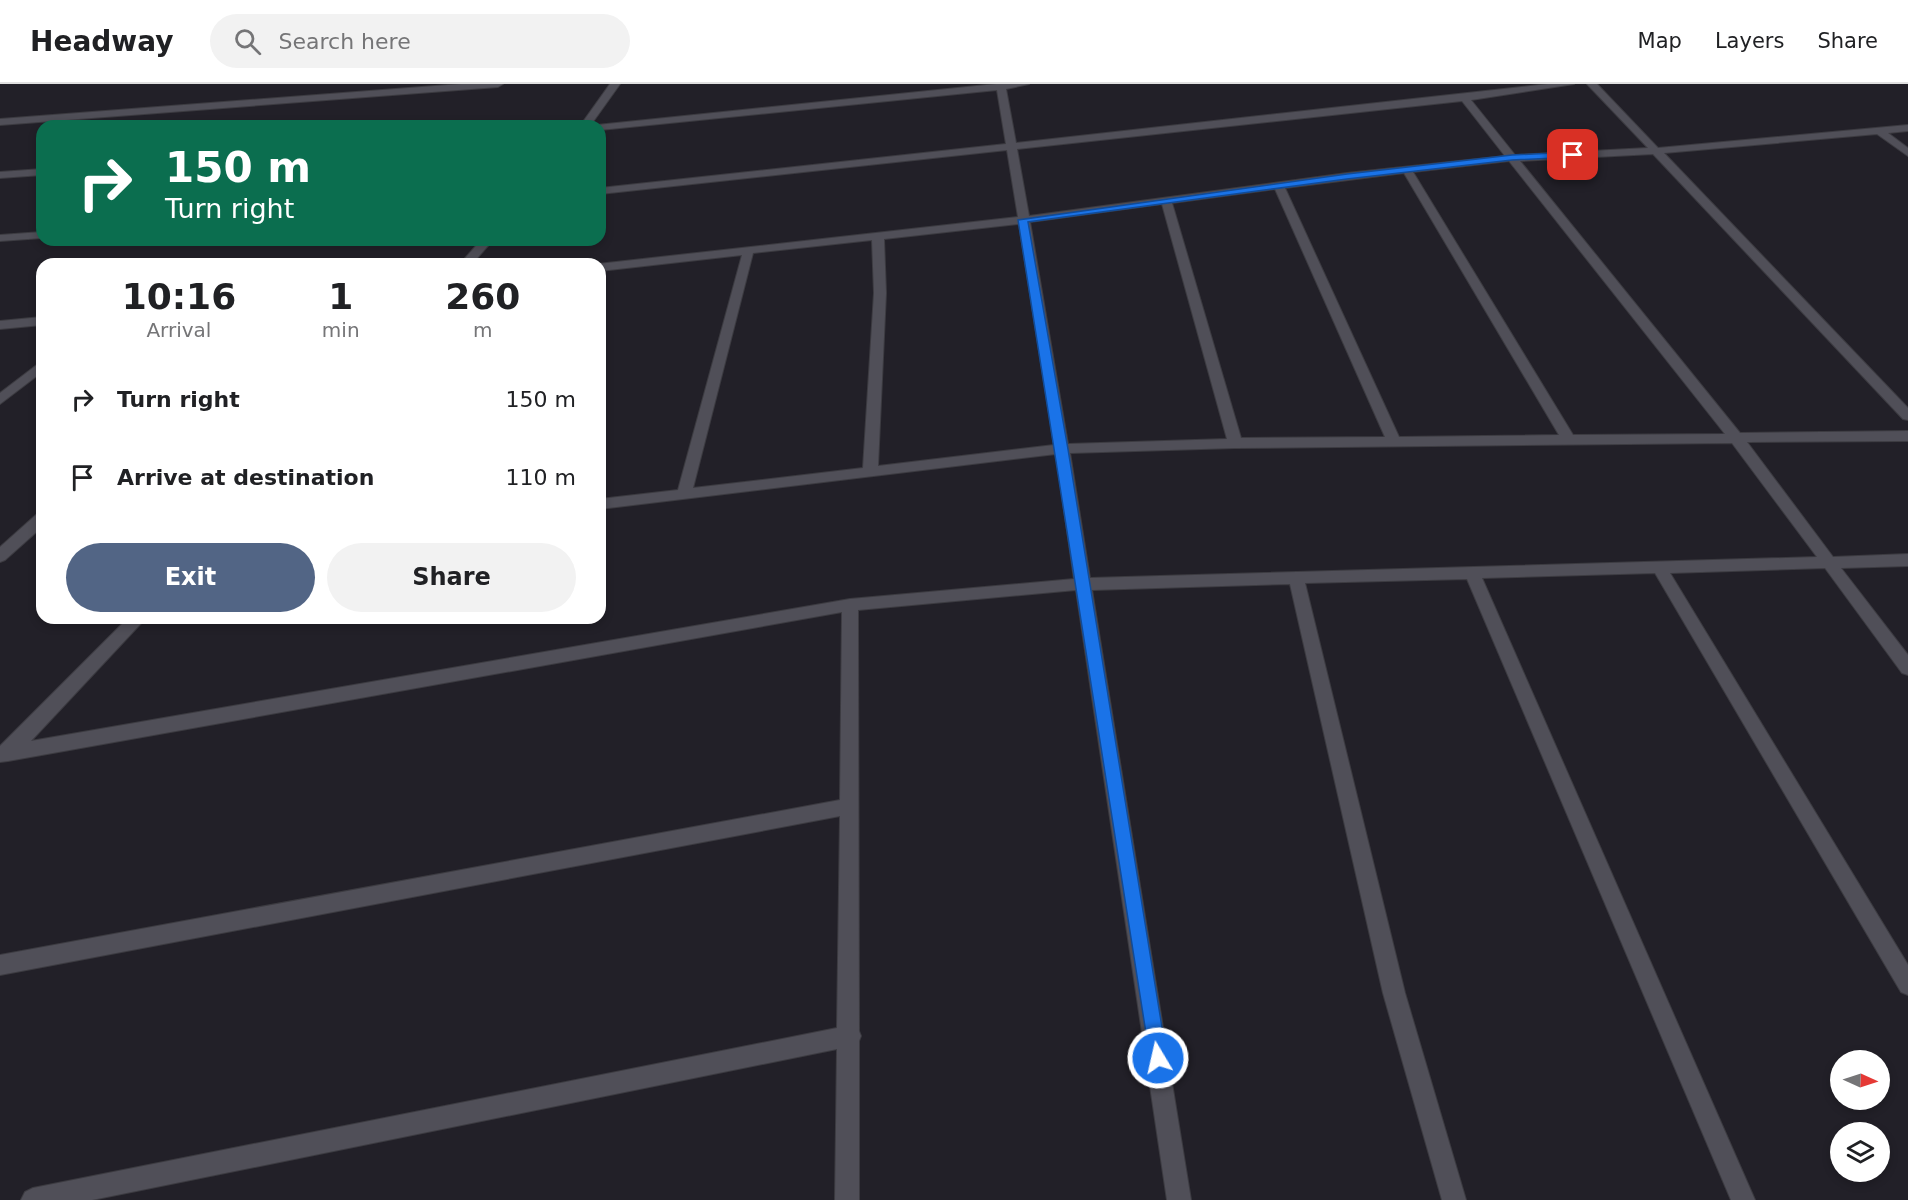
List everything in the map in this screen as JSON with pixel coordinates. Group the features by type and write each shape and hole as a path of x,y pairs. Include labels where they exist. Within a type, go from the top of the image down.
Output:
{"street":[{"path":"0,122 498,84"},
{"path":"589,120 615,84"},
{"path":"606,126 1024,84"},
{"path":"606,190 1464,98 1569,84"},
{"path":"1592,84 1908,416"},
{"path":"1001,85 1062,449 1179,1200"},
{"path":"1464,98 1736,438 1908,668"},
{"path":"606,266 1023,220 1512,158 1656,151 1908,128"},
{"path":"1880,131 1908,153"},
{"path":"1407,170 1569,440"},
{"path":"0,176 36,173"},
{"path":"1279,186 1394,441"},
{"path":"1166,201 1235,443"},
{"path":"0,238 36,235"},
{"path":"870,473 880,293 878,237"},
{"path":"471,258 482,246"},
{"path":"684,494 748,252"},
{"path":"0,325 36,322"},
{"path":"0,400 36,370"},
{"path":"606,503 1062,449 1235,443 1908,436"},
{"path":"0,556 36,523"},
{"path":"3,756 850,605 1082,584 1908,560"},
{"path":"1659,567 1908,985"},
{"path":"1472,572 1743,1200"},
{"path":"1296,577 1394,993 1454,1200"},
{"path":"847,1200 850,1036 850,605"},
{"path":"3,756 132,624"},
{"path":"0,965 851,807"},
{"path":"33,1200 850,1036"}],"route":[{"path":"1158,1058 1062,449 1023,220 1347,176 1512,158 1573,155"}]}
